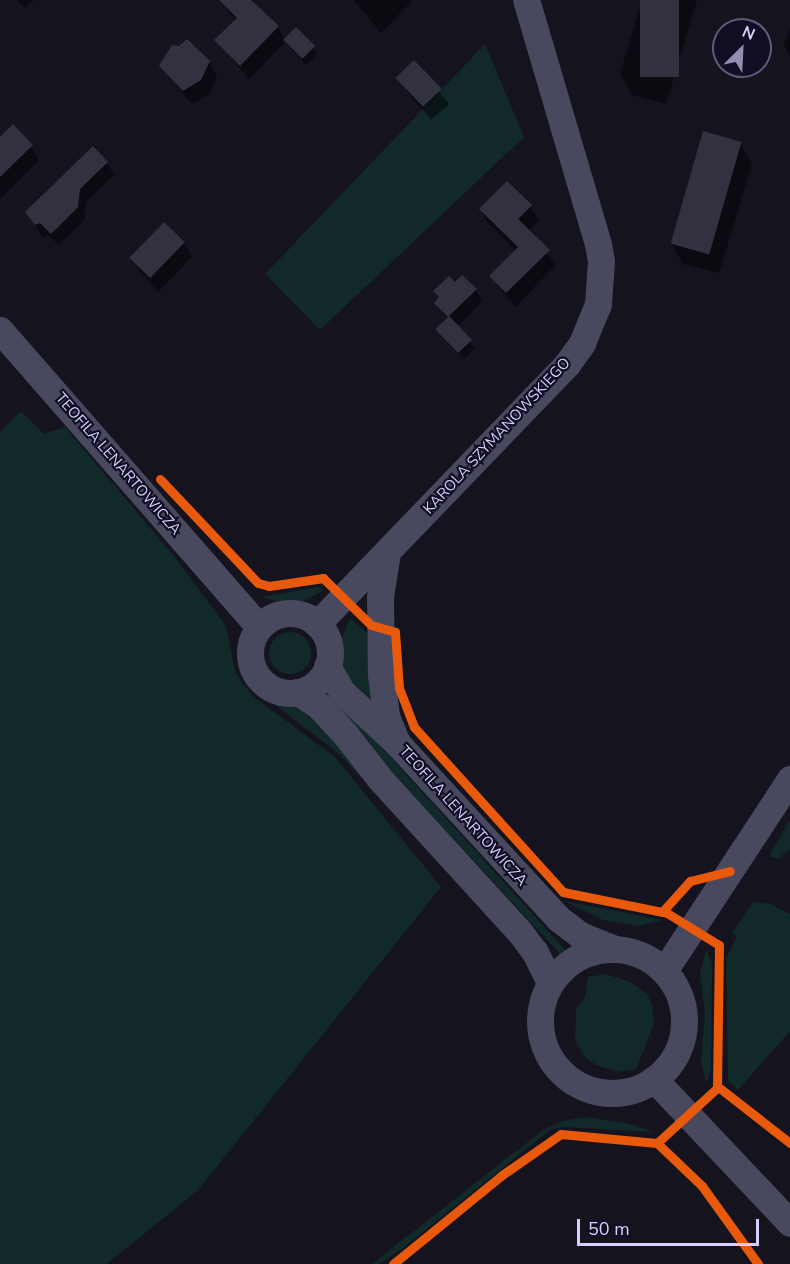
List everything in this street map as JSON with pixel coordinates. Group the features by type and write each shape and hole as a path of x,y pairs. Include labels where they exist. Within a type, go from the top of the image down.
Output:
{"street":[{"name":"KAROLA SZYMANOWSKIEGO","path":"317,624 567,364 582,343 598,304 601,261 598,244 526,0"},
{"name":"TEOFILA LENARTOWICZA","path":"0,330 259,627"},
{"path":"387,552 380,597 382,692 398,744"},
{"path":"298,692 318,681 327,666 329,648 317,624 301,615 282,614 259,627 250,648 254,671 268,687 298,692 318,705 345,734 380,779 519,931 535,952 550,982"},
{"name":"TEOFILA LENARTOWICZA","path":"327,666 342,692 398,744 559,919 580,935 614,949"},
{"path":"664,971 790,779"},
{"path":"614,949 641,955 664,971 680,997 684,1027 675,1056 654,1079 614,1093 585,1088 561,1071 551,1059 540,1029 540,1013 550,982 565,966 584,954 614,949"},
{"path":"654,1079 790,1223"}],"green space":[{"path":"485,44 524,137 320,330 265,274"},
{"path":"21,411 44,434 65,427 173,555 226,626 235,671 243,684 254,697 335,757 441,887 197,1191 107,1264 0,1264 0,432"},
{"path":"317,587 324,590 302,602 278,602 262,597"},
{"path":"350,618 371,637 372,710 340,668 340,643"},
{"path":"290,632 305,638 311,653 305,668 290,674 275,668 269,653 275,638"},
{"path":"325,690 330,690 568,953 560,954 322,697"},
{"path":"265,697 310,711 378,796 339,754"},
{"path":"790,820 790,849 778,859 769,856"},
{"path":"564,901 662,920 639,926 603,920"},
{"path":"753,902 771,904 790,914 790,1031 738,1090 728,1081 726,958 737,936 732,933"},
{"path":"706,949 712,963 711,1070 706,1083 701,1062 705,1013 700,974"},
{"path":"605,974 631,982 647,994 652,1005 654,1024 636,1069 619,1072 596,1065 583,1055 575,1039 576,1009 585,997 588,977"},
{"path":"585,1117 630,1124 654,1132 563,1127 550,1130 403,1248 379,1264 372,1264 543,1130 562,1121"}],"building":[{"path":"219,0 251,0 279,26 240,66 214,40 237,18"},
{"path":"640,0 679,0 679,77 640,77"},
{"path":"296,27 315,46 302,59 283,40"},
{"path":"187,39 210,61 201,80 183,91 159,66 172,45 179,46"},
{"path":"414,60 442,89 423,107 395,78"},
{"path":"13,124 33,145 0,177 0,137"},
{"path":"703,131 741,142 709,254 671,243"},
{"path":"93,146 108,162 80,189 78,207 51,234 40,223 35,225 25,212"},
{"path":"507,181 532,205 518,219 550,250 506,293 489,276 518,247 479,209"},
{"path":"164,222 185,242 150,278 129,258"},
{"path":"462,275 477,289 448,317 434,303 439,297 433,291 449,276 455,282"},
{"path":"449,316 472,340 458,353 435,329"}],"cycle path":[{"path":"160,479 258,583 269,586 323,578 371,625 395,632 399,688 414,727 563,892 667,913 719,945 717,1088 657,1143"},
{"path":"662,912 690,881 730,871"},
{"path":"717,1086 790,1143"},
{"path":"393,1264 502,1175 561,1134 657,1143 702,1186 758,1264"}]}
